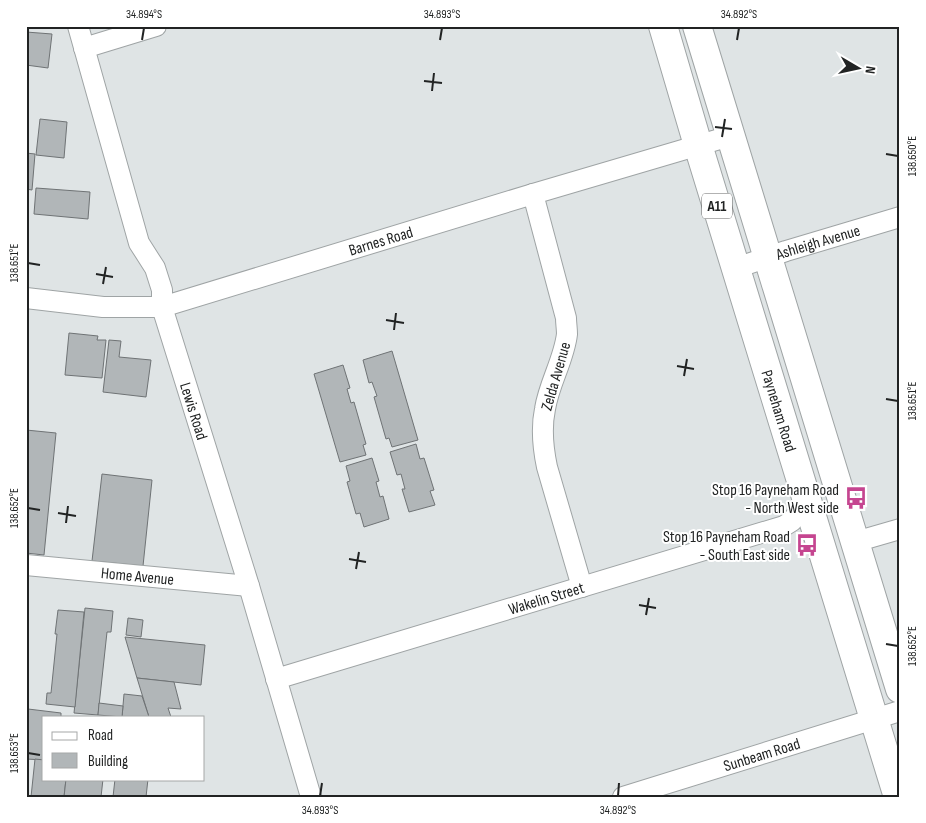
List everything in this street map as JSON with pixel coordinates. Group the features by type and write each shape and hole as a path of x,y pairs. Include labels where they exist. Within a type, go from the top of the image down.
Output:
{"main road":[{"name":"Payneham Road","path":"663,26 898,797"},
{"name":"Payneham Road","path":"697,26 900,689"}],"street":[{"name":"Lewis Road","path":"78,26 139,243 155,268 162,290 162,307 249,586 311,797"},
{"path":"84,48 156,26"},
{"name":"Barnes Road","path":"26,298 103,307 162,307 730,136"},
{"name":"Zelda Avenue","path":"533,194 566,318 567,333 564,349 545,408 544,451 582,587"},
{"name":"Ashleigh Avenue","path":"736,268 900,217"},
{"name":"Wakelin Street","path":"276,679 784,526 792,521 807,500"},
{"path":"855,542 900,529"},
{"name":"Home Avenue","path":"26,565 249,586"},
{"name":"Sunbeam Road","path":"623,797 900,711"}],"building":[{"path":"26,32 52,34 48,68 26,65"},
{"path":"40,119 67,122 64,158 36,155"},
{"path":"26,153 35,154 32,190 26,189"},
{"path":"36,188 90,192 88,219 34,214"},
{"path":"69,333 98,336 97,340 106,340 102,378 65,375"},
{"path":"109,340 121,341 119,357 151,360 146,397 103,392"},
{"path":"392,351 418,440 392,447 389,438 386,439 374,397 377,396 372,382 369,383 363,360"},
{"path":"343,365 350,388 347,389 351,403 354,402 366,444 363,445 366,455 340,462 314,374"},
{"path":"26,430 56,433 44,555 26,553"},
{"path":"416,444 420,459 424,458 434,490 430,491 435,505 409,512 402,489 405,489 401,474 397,475 390,452"},
{"path":"372,458 379,481 376,482 380,497 383,496 389,519 364,527 360,513 356,514 347,482 350,481 346,466"},
{"path":"102,474 152,480 143,566 92,561"},
{"path":"85,608 113,611 111,632 107,632 98,715 74,713"},
{"path":"58,610 84,612 75,707 46,704 47,693 51,693"},
{"path":"128,618 143,620 141,637 126,635"},
{"path":"125,637 205,645 201,685 137,678"},
{"path":"137,678 174,682 181,709 168,708 171,716 149,716"},
{"path":"124,694 142,696 149,716 122,716"},
{"path":"99,703 123,706 122,716 98,715"},
{"path":"28,709 61,713 61,716 42,716 42,760 26,759"},
{"path":"35,759 42,760 42,780 66,780 64,797 31,797"},
{"path":"66,780 103,780 101,797 64,797"},
{"path":"115,780 148,780 146,797 113,797"}],"place":[{"name":"Stop 16 Payneham Road - North West side","path":"856,498"},
{"name":"Stop 16 Payneham Road - South East side","path":"807,545"}]}
